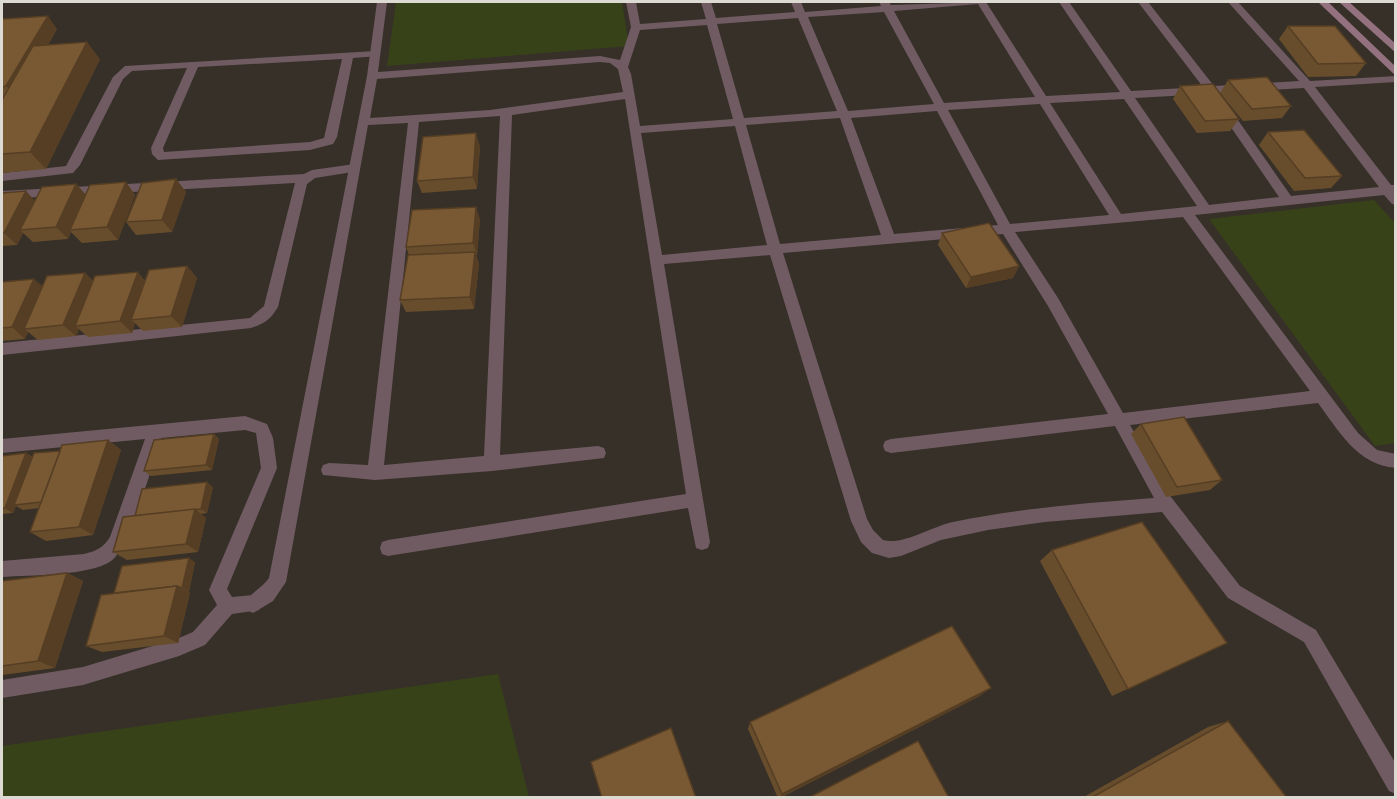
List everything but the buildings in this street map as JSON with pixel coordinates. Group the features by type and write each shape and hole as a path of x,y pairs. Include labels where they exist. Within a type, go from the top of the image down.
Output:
{"street":[{"path":"2,689 83,676 179,647 199,639 228,606 253,604 267,595 277,582 364,122 382,2"},
{"path":"631,2 636,27 623,66 636,130 702,542"},
{"path":"706,2 775,249 859,521 867,536 878,547 890,550 901,548 940,532 988,522 1045,514 1154,506 1160,505 1163,500"},
{"path":"796,2 843,115 889,239"},
{"path":"636,27 801,15 886,5 975,2"},
{"path":"981,2 1118,219"},
{"path":"1064,2 1130,95 1206,210"},
{"path":"1143,2 1211,90 1288,201"},
{"path":"1233,2 1307,84 1391,189 1395,201"},
{"path":"1323,2 1395,73"},
{"path":"1344,2 1395,50"},
{"path":"886,5 1006,228 1053,302 1163,500 1234,592 1310,636 1395,784"},
{"path":"2,177 69,170 74,165 122,72 141,66 375,54"},
{"path":"195,63 157,148 158,154 162,157 310,146 329,141 332,137 348,55"},
{"path":"372,76 600,59 615,60 623,66"},
{"path":"636,130 1044,100 1395,79"},
{"path":"364,122 506,112 630,95"},
{"path":"492,464 506,112"},
{"path":"375,472 414,119"},
{"path":"2,195 304,178 321,172 355,168"},
{"path":"2,349 239,325 260,320 271,307 300,182 304,178"},
{"path":"657,260 1186,213 1391,189"},
{"path":"1186,213 1353,438 1369,454 1386,461 1395,461"},
{"path":"891,446 1323,396"},
{"path":"2,446 245,423 262,429 269,468 218,590 228,606"},
{"path":"2,568 84,562 96,560 111,553 156,430"},
{"path":"329,470 375,472 492,464 598,453"},
{"path":"388,548 695,500"}],"green space":[{"path":"396,2 622,2 629,46 387,66"},
{"path":"1374,200 1396,224 1395,443 1375,446 1209,219"},
{"path":"498,674 529,797 2,797 2,746"}]}
